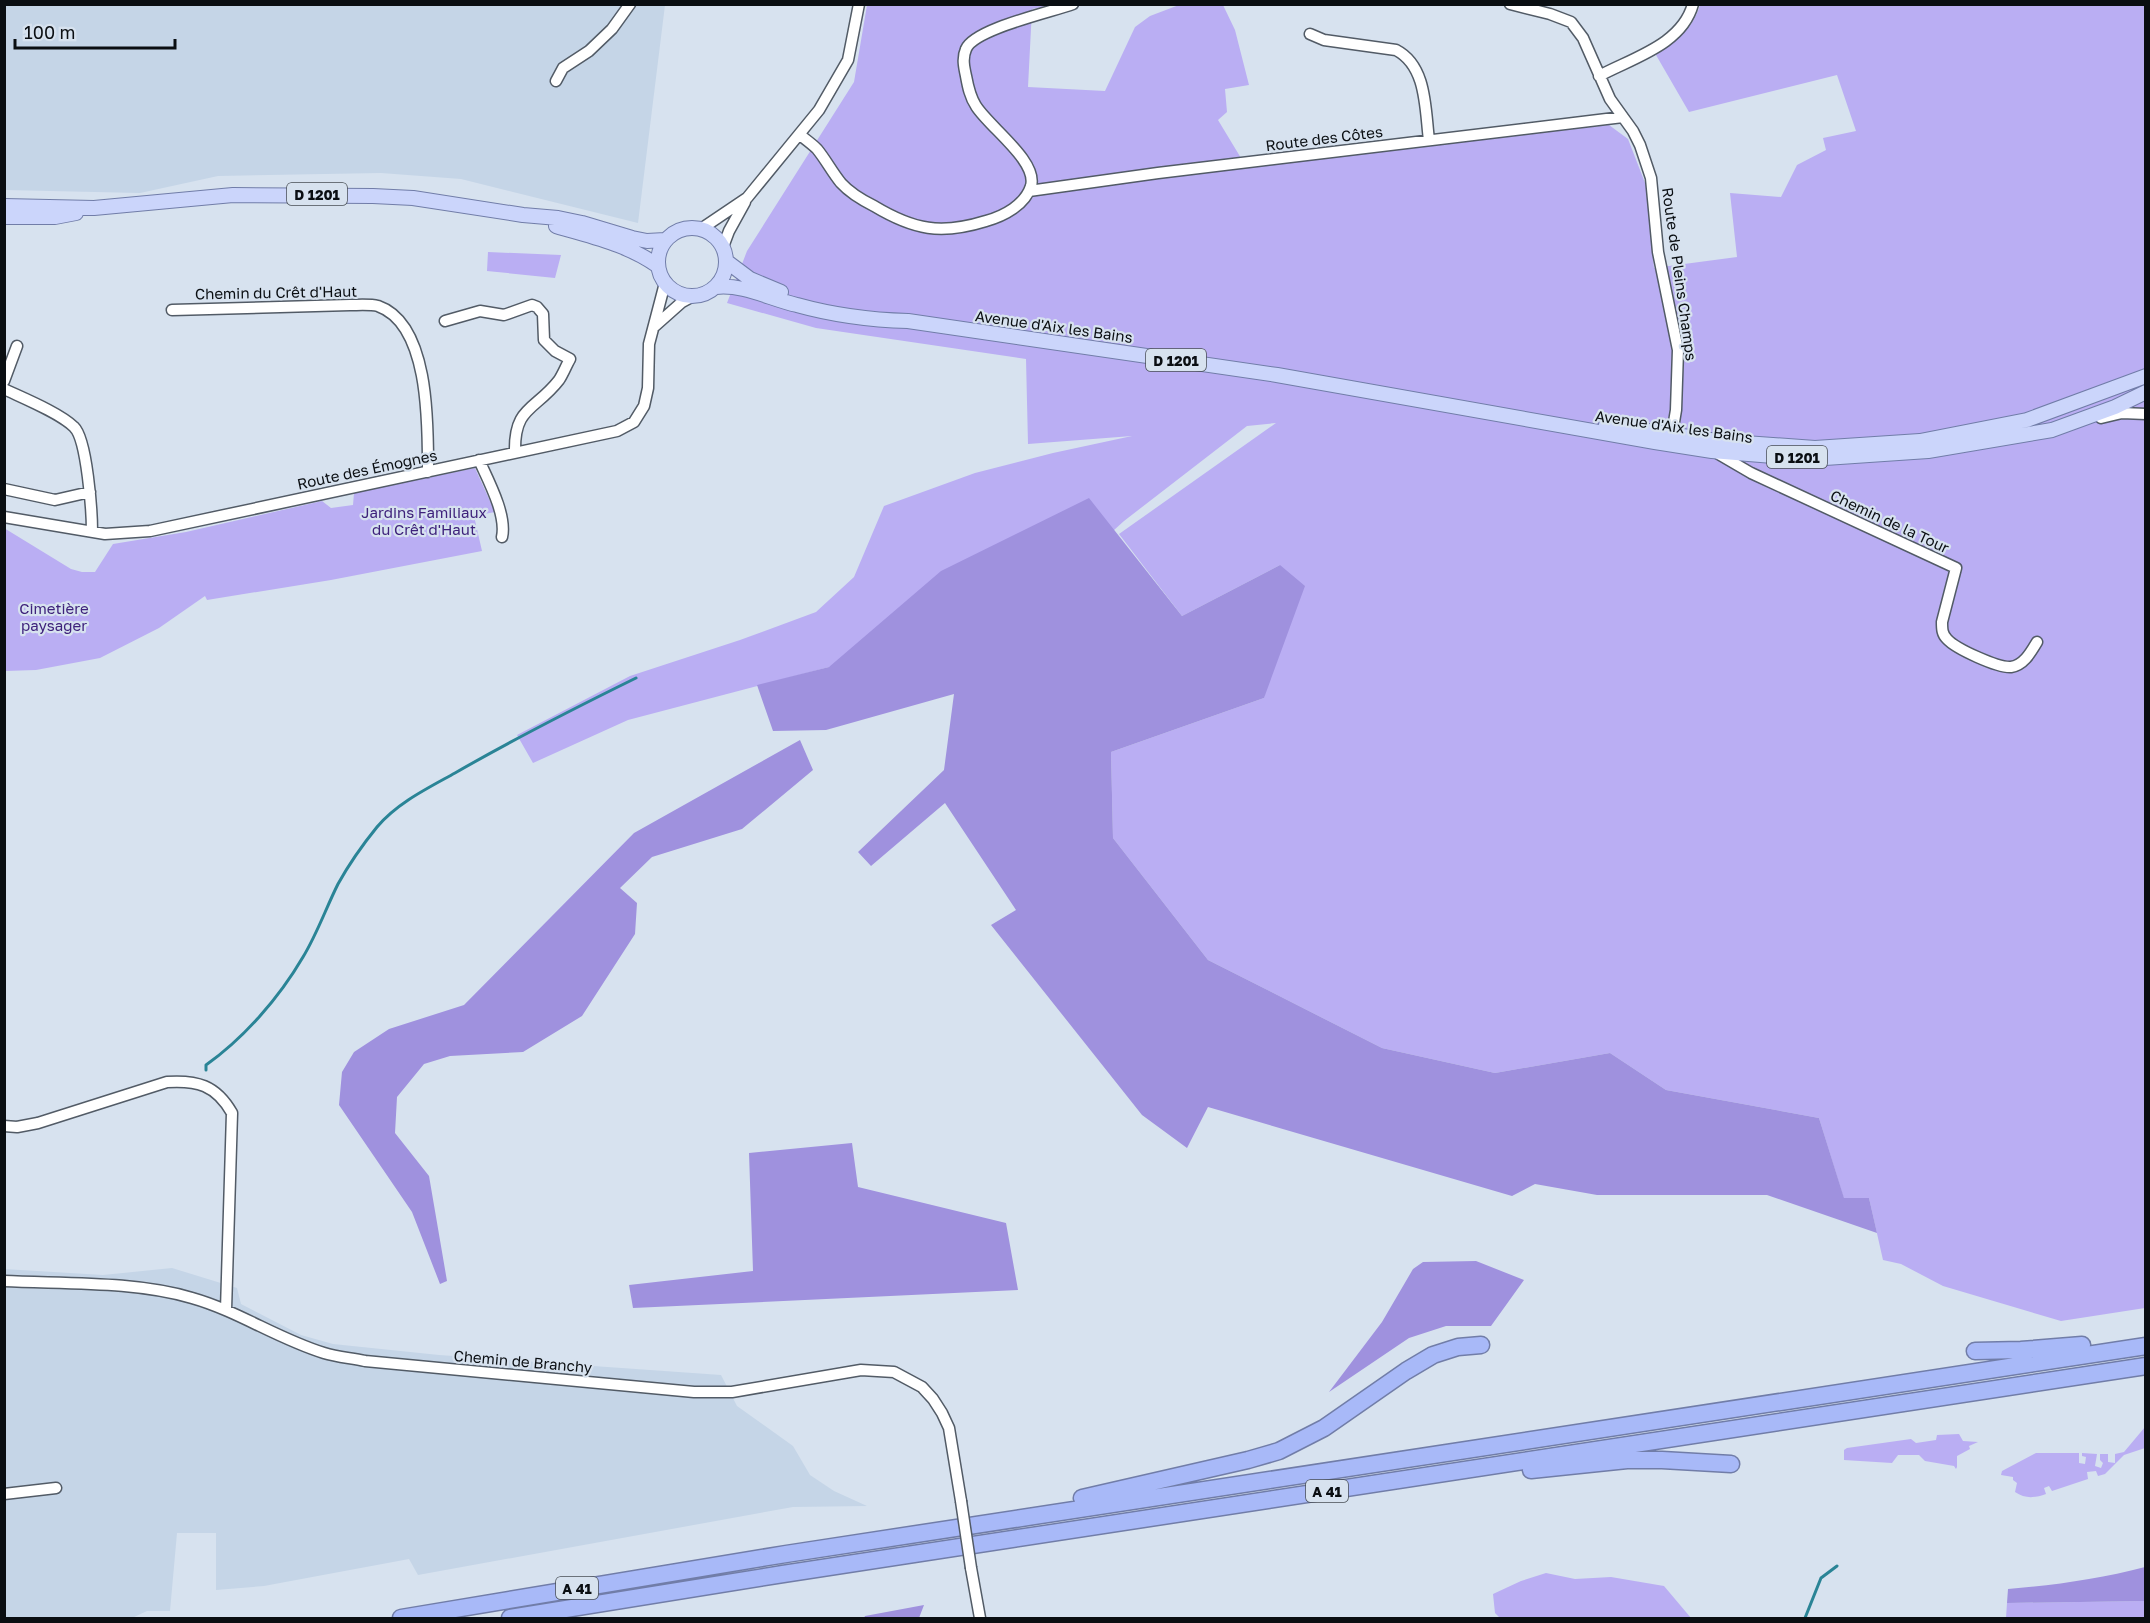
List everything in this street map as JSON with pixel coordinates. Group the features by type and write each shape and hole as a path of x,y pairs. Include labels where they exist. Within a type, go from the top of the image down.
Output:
{"highway":[{"path":"1975,1351 2021,1350 2145,1340"},
{"path":"948,1529 1279,1451 1324,1428 1433,1355 1458,1347 1481,1346"},
{"name":"A 41","path":"400,1618 786,1554 2145,1346"},
{"name":"A 41","path":"510,1618 2145,1365"},
{"path":"1286,1497 1627,1460 1731,1464"}],"main road":[{"name":"D 1201","path":"4,217 55,217 111,207 232,195 318,194 413,198 523,215"},
{"name":"D 1201","path":"4,206 111,207"},
{"path":"523,215 582,223 647,241 665,240"},
{"path":"523,215 620,245 658,266"},
{"path":"701,229 714,236 725,254 724,275 716,287 705,294 682,295 665,283 658,266 659,251 665,240 678,230 701,229"},
{"name":"Avenue d'Aix les Bains","path":"725,254 750,279 785,293 805,299 882,311 908,321"},
{"name":"Avenue d'Aix les Bains","path":"716,287 728,285 797,306 825,311 1277,375 1712,451 1825,458 1928,451 2052,430 2115,407 2145,392"},
{"name":"Avenue d'Aix les Bains","path":"1444,404 1518,411 1718,441 1815,448 1920,441 2027,420 2145,376"},
{"path":"2027,420 2063,413 2138,385 2145,386"}],"street":[{"path":"556,81 563,68 588,51 612,29 630,4"},
{"path":"725,254 729,231 747,198 819,110 848,60 859,4"},
{"path":"800,135 816,148 841,183 859,198 902,222 918,227 938,229 990,220 1008,212 1019,204 1029,191 1032,176 1028,165 985,119 972,99 964,66 965,54 970,43 981,36 1073,4"},
{"name":"Route de Pleins Champs","path":"1510,4 1571,22 1583,39 1610,99 1634,131 1640,145 1650,178 1658,252 1677,344 1678,378 1672,434"},
{"path":"1599,76 1664,43 1680,29 1693,4"},
{"path":"1310,34 1324,40 1396,50 1403,53 1415,67 1422,83 1429,140"},
{"name":"Route des Côtes","path":"1029,191 1623,117"},
{"path":"701,229 747,198"},
{"name":"Route des Émognes","path":"4,516 105,534 150,531 617,431 634,422 644,406 648,388 649,344 665,283"},
{"path":"655,326 682,302 693,296"},
{"path":"445,321 480,311 504,315 532,305 543,314 544,340 555,351 570,360 559,380 520,417 515,432 515,452"},
{"name":"Chemin du Crêt d'Haut","path":"172,310 377,306 401,321 417,353 428,421 428,472"},
{"path":"4,381 17,346"},
{"path":"4,389 43,408 76,428 82,444 90,492 92,532"},
{"path":"2052,430 2122,413 2145,414"},
{"name":"Chemin de la Tour","path":"1712,451 1751,473 1956,568 1942,622 1942,631 1948,640 1961,650 2002,666 2011,667 2022,663 2037,642"},
{"path":"479,460 499,508 502,537"},
{"path":"4,489 55,500 90,492"},
{"path":"4,1126 17,1127 38,1122 166,1082 200,1083 214,1092 226,1102 232,1113 233,1126 226,1310"},
{"name":"Chemin de Branchy","path":"4,1281 147,1289 178,1294 226,1310 324,1353 365,1361 694,1392 732,1392 861,1370 894,1372 922,1387 933,1399 949,1428 980,1618"},
{"path":"4,1494 56,1488"}],"shaded area":[{"path":"5,5 665,5 638,223 461,179 381,173 218,176 140,193 5,190"},
{"path":"1089,498 1182,616 1280,565 1305,586 1264,698 1111,752 1113,838 1208,960 1382,1048 1495,1073 1610,1053 1666,1090 1819,1118 1844,1198 1869,1198 1877,1233 1767,1195 1597,1195 1535,1184 1512,1196 1208,1107 1187,1148 1142,1115 991,925 1016,910 945,803 871,866 858,852 944,770 954,694 826,730 773,731 757,685 829,667 941,571"},
{"path":"800,740 813,770 742,829 652,857 620,888 637,903 635,934 582,1016 523,1052 450,1056 424,1064 397,1097 395,1133 429,1176 447,1281 440,1284 412,1212 339,1105 342,1072 354,1052 389,1029 464,1005 634,833"},
{"path":"852,1143 858,1187 1006,1223 1018,1290 633,1308 629,1285 753,1271 749,1153"},
{"path":"1476,1261 1524,1280 1491,1326 1446,1326 1409,1338 1329,1392 1382,1322 1413,1269 1423,1262"},
{"path":"172,1268 237,1288 241,1304 301,1335 333,1344 439,1355 721,1375 737,1406 793,1446 810,1475 834,1491 867,1506 793,1507 418,1575 409,1559 264,1586 216,1590 216,1533 177,1533 170,1611 147,1611 132,1618 5,1618 4,1269 103,1275"},
{"path":"2145,1567 2145,1601 2007,1603 2008,1589 2077,1581"},
{"path":"924,1605 919,1618 864,1618 865,1616"}],"green space":[{"path":"867,5 1051,5 1032,9 1028,87 1105,91 1135,27 1150,16 1179,5 1223,5 1235,30 1249,85 1225,89 1227,112 1218,120 1247,168 1609,125 1628,139 1647,188 1654,268 1737,257 1730,193 1781,197 1797,165 1826,150 1823,138 1856,131 1837,75 1689,112 1656,55 1688,28 1700,5 2145,5 2145,1308 2061,1321 1943,1286 1901,1264 1883,1260 1869,1198 1844,1199 1819,1118 1666,1090 1610,1053 1495,1073 1382,1048 1208,960 1113,838 1111,752 1264,698 1280,565 1182,616 1119,534 1276,423 1247,426 1124,521 1005,629 829,667 628,720 533,763 517,735 630,676 816,612 854,577 884,506 975,473 1132,436 1028,444 1026,359 816,328 727,303 747,251 854,82"},
{"path":"488,252 561,255 555,278 487,271"},
{"path":"475,468 495,512 474,516 482,551 331,580 207,600 205,596 159,628 100,658 36,670 5,671 4,528 71,569 95,572 113,544 186,532 322,501 331,508 353,505 354,493"},
{"path":"2145,1427 2145,1448 2124,1455 2105,1474 2098,1476 2096,1471 2087,1472 2088,1479 2052,1491 2049,1486 2044,1488 2046,1494 2023,1496 2015,1492 2017,1483 2013,1477 2001,1475 2002,1471 2036,1453 2079,1453 2079,1463 2085,1464 2086,1457 2082,1456 2082,1453 2097,1454 2095,1466 2101,1468 2103,1463 2100,1460 2100,1454 2108,1454 2108,1462 2115,1463 2115,1454 2124,1452"},
{"path":"1959,1434 1963,1441 1978,1442 1957,1456 1956,1469 1954,1466 1925,1461 1919,1455 1898,1455 1892,1463 1844,1460 1844,1450 1847,1448 1911,1439 1916,1443 1936,1440 1937,1435"},
{"path":"1546,1573 1575,1579 1611,1577 1664,1586 1691,1618 1500,1618 1495,1613 1493,1594"},
{"path":"2145,1601 2145,1618 2006,1618 2007,1603"}],"waterway":[{"path":"206,1070 206,1065 260,1016 294,972 342,877 385,818 403,803 434,784 567,712 636,678"},
{"path":"1805,1618 1821,1578 1837,1566"}],"park label":[{"name":"Jardins Familiaux du Crêt d'Haut","path":"424,520"},
{"name":"Cimetière paysager","path":"54,616"}]}
